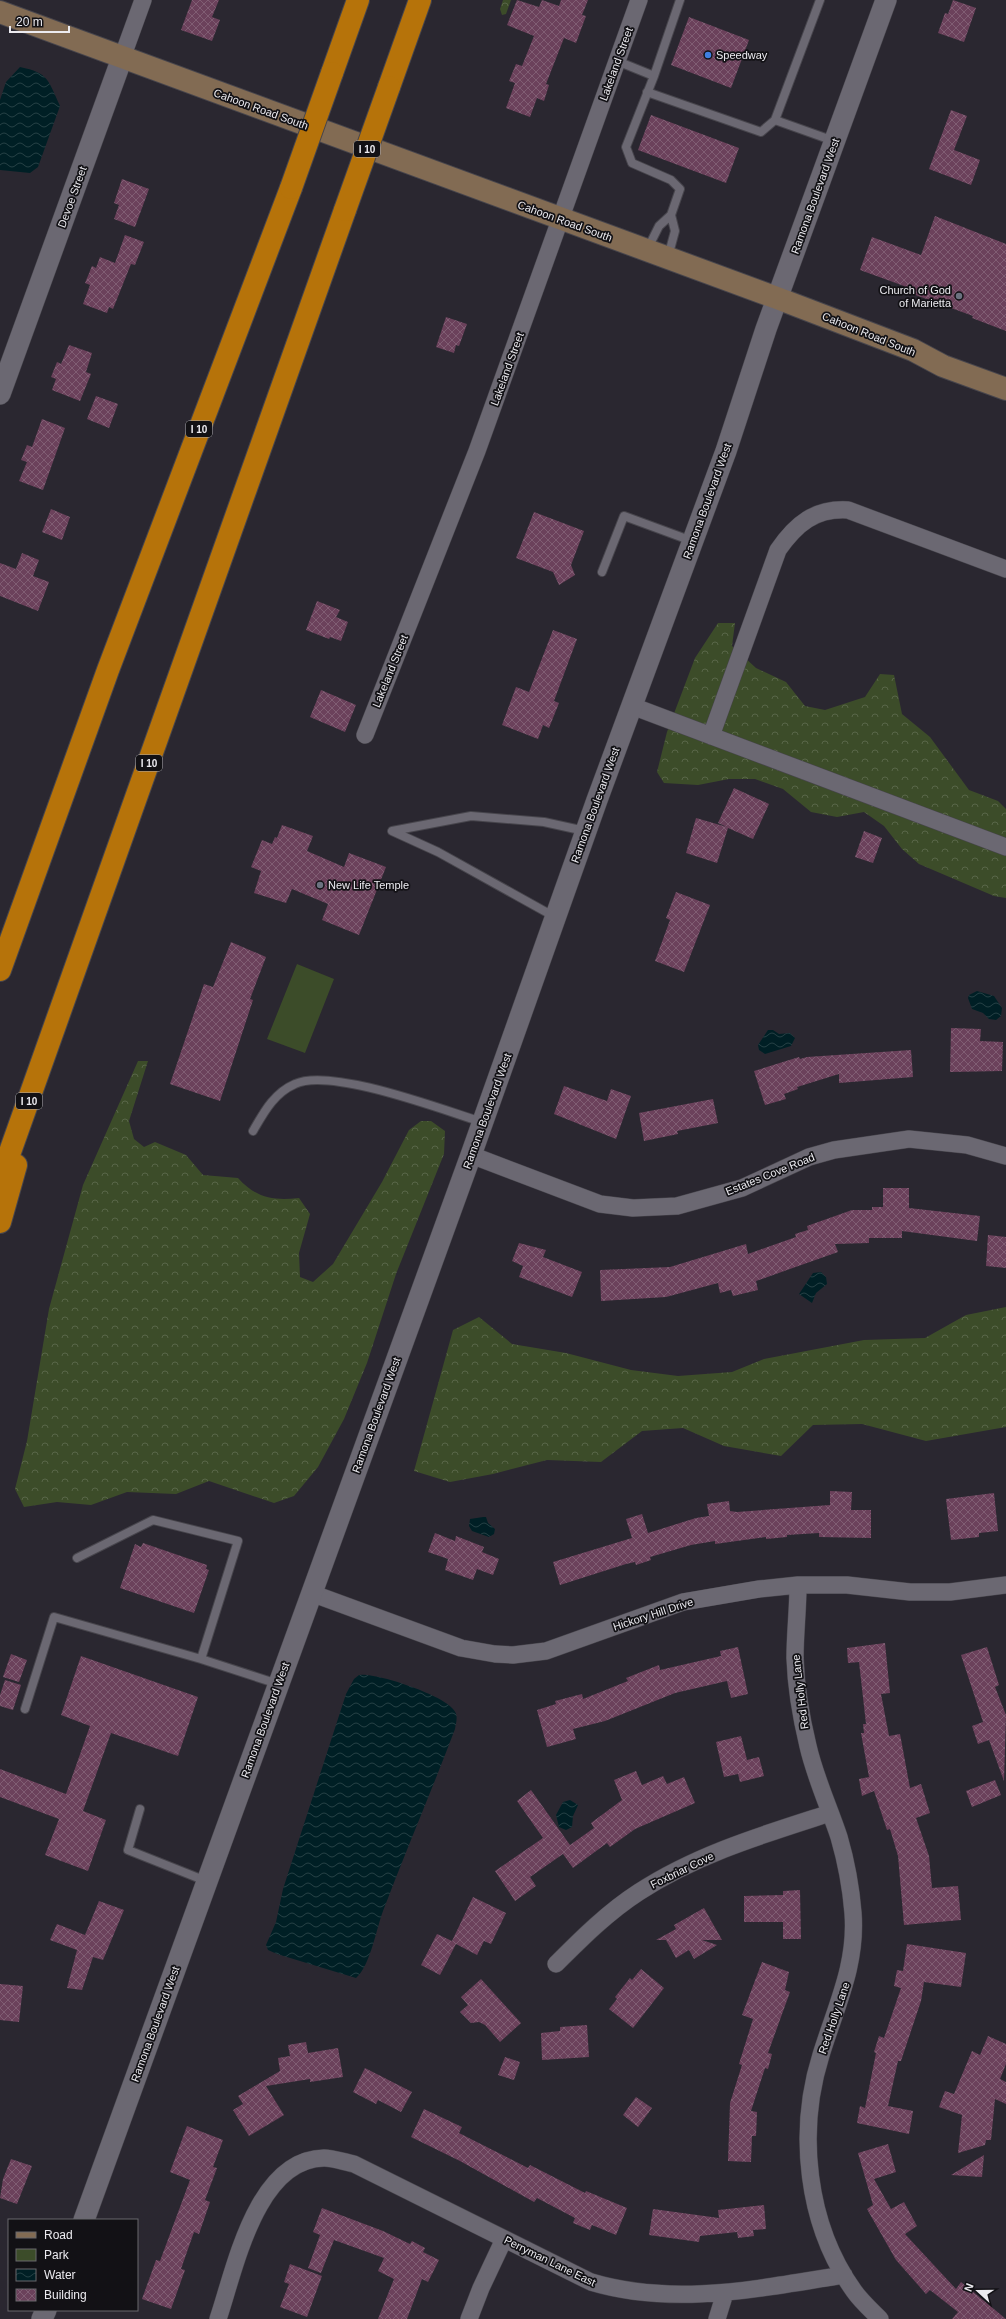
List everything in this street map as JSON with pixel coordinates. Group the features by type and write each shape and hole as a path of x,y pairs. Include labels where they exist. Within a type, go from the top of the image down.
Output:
{"highway":[{"name":"I 10","path":"0,970 108,670 291,188 358,0"},
{"name":"I 10","path":"0,1180 420,0"},
{"path":"0,1222 57,1022"}],"main road":[{"name":"Cahoon Road South","path":"0,12 777,298 913,350 943,366 1006,389"}],"street":[{"name":"Devoe Street","path":"0,394 143,0"},
{"name":"Lakeland Street","path":"365,735 477,451 639,0"},
{"name":"Ramona Boulevard West","path":"84,2219 471,1155 586,831 726,451 777,298 886,0"},
{"path":"710,736 778,550 788,535 803,521 824,512 848,510 1006,569"},
{"path":"632,706 1006,847"},
{"name":"Estates Cove Road","path":"471,1155 600,1204 633,1208 677,1206 742,1188 809,1157 834,1150 909,1139 967,1144 1006,1156"},
{"name":"Hickory Hill Drive","path":"311,1593 461,1648 495,1654 513,1655 546,1651 683,1602 720,1594 798,1585 847,1584 910,1592 950,1592 1006,1585"},
{"name":"Red Holly Lane","path":"798,1585 796,1660 799,1697 808,1748 839,1839 849,1886 853,1914 852,1951 845,1988 821,2055 811,2095 807,2150 819,2214 833,2254 854,2292 880,2319"},
{"name":"Foxbriar Cove","path":"556,1964 584,1935 620,1906 639,1892 681,1868 739,1843 830,1813"},
{"name":"Perryman Lane East","path":"218,2319 257,2207 276,2182 302,2164 324,2158 354,2164 591,2282 614,2289 661,2295 725,2293 844,2276"},
{"path":"470,2319 481,2288 504,2239"},
{"path":"717,2319 725,2293"}],"lane":[{"path":"647,250 659,226 671,215 680,189 671,180 632,163 626,147 654,76 680,0"},
{"path":"647,92 761,132 775,120 820,0"},
{"path":"617,61 654,76"},
{"path":"775,120 834,141"},
{"path":"668,258 676,231 671,215"},
{"path":"602,572 624,516 692,541"},
{"path":"555,917 438,852 392,831 471,816 544,822 586,831"},
{"path":"253,1130 270,1102 296,1083 324,1079 373,1089 482,1122"},
{"path":"77,1558 152,1520 238,1541 201,1659"},
{"path":"25,1709 54,1617 201,1659 278,1684"},
{"path":"140,1809 128,1850 207,1882"}],"green space":[{"path":"503,0 511,0 506,14 502,15 500,9"},
{"path":"718,623 735,623 732,646 756,668 786,682 805,706 825,710 865,697 880,674 894,675 902,714 930,737 969,790 998,801 1006,809 1006,898 994,896 919,864 902,849 884,826 864,812 837,817 811,812 783,789 755,779 729,779 698,785 664,783 657,772 667,732 695,658"},
{"path":"297,964 334,979 305,1053 267,1039"},
{"path":"138,1061 148,1061 129,1121 134,1139 144,1147 155,1142 186,1155 203,1175 238,1178 251,1190 266,1197 281,1199 299,1198 310,1214 299,1253 300,1277 313,1282 333,1264 382,1182 409,1130 421,1121 431,1121 445,1131 444,1154 396,1274 367,1363 344,1419 318,1467 294,1496 274,1503 209,1481 176,1494 127,1492 91,1505 57,1502 24,1507 15,1489 27,1441 49,1309 83,1185"},
{"path":"1006,1307 1006,1427 926,1441 862,1424 813,1425 781,1456 724,1446 683,1428 642,1431 601,1462 547,1460 493,1474 450,1482 414,1471 453,1330 479,1317 512,1344 566,1353 631,1370 678,1376 732,1372 764,1359 864,1340 925,1338 966,1315"}],"water":[{"path":"20,67 30,69 42,75 50,84 60,106 38,167 30,173 0,170 0,100 6,82"},
{"path":"977,991 994,996 1002,1008 1001,1016 996,1020 989,1019 983,1013 972,1009 968,998 969,995"},
{"path":"768,1030 773,1030 779,1034 790,1033 795,1038 791,1046 765,1054 759,1050 758,1045"},
{"path":"821,1272 826,1277 827,1284 816,1293 812,1303 799,1294 813,1273"},
{"path":"486,1517 488,1523 495,1529 494,1534 489,1537 472,1531 469,1526 470,1519"},
{"path":"359,1675 379,1677 423,1691 447,1703 455,1711 457,1719 455,1729 383,1911 369,1957 356,1978 277,1954 268,1950 266,1945 276,1922 283,1889 346,1694 354,1679"},
{"path":"570,1800 578,1805 573,1816 572,1827 566,1830 559,1827 556,1815 563,1802"}],"building":[{"path":"192,0 219,0 212,17 220,20 212,41 181,30"},
{"path":"517,0 539,7 542,0 559,6 561,0 588,0 582,15 586,16 576,43 564,38 546,84 549,85 544,101 537,98 530,117 506,108 515,83 509,81 516,64 522,66 534,36 507,25"},
{"path":"953,0 976,8 964,42 938,33 945,13 948,14"},
{"path":"689,17 749,40 731,88 671,65"},
{"path":"951,110 967,116 954,150 980,160 971,185 929,169"},
{"path":"651,115 739,148 726,183 638,150"},
{"path":"122,179 149,189 135,227 114,219 119,205 114,203"},
{"path":"935,216 1006,244 1006,331 972,318 973,316 902,290 904,286 860,270 872,237 921,255"},
{"path":"125,235 144,242 135,265 131,264 113,309 109,307 107,313 83,304 90,285 85,283 92,266 96,268 100,257 115,263"},
{"path":"446,317 467,324 459,346 456,345 454,353 436,347"},
{"path":"69,345 92,353 86,372 91,374 80,401 52,390 56,379 51,377 57,362 61,364"},
{"path":"96,396 118,404 109,428 87,419"},
{"path":"42,419 65,428 43,490 19,481 27,462 21,460 27,445 32,447"},
{"path":"51,509 70,517 62,540 42,532"},
{"path":"534,512 584,531 571,565 575,575 559,585 553,572 516,558"},
{"path":"22,553 39,560 33,576 49,582 38,611 0,596 0,563 16,569"},
{"path":"317,601 340,610 336,617 348,622 341,641 330,637 329,639 306,630"},
{"path":"553,630 577,639 554,701 559,703 549,728 543,725 538,739 502,725 516,687 529,692"},
{"path":"321,690 356,705 345,732 310,717"},
{"path":"734,788 769,804 753,839 728,828 717,863 686,853 696,818 727,827 718,823"},
{"path":"282,825 313,836 307,851 344,867 349,853 386,867 359,935 322,920 328,904 292,889 286,903 254,893 261,871 251,867 262,840 272,844 275,837 277,838"},
{"path":"864,831 882,838 873,863 855,857"},
{"path":"676,892 710,905 684,972 655,961 670,920 666,918"},
{"path":"231,942 266,957 250,999 253,1000 220,1101 170,1084 204,984 213,987"},
{"path":"951,1028 981,1029 980,1041 1003,1042 1002,1071 950,1072"},
{"path":"911,1050 913,1077 839,1083 839,1074 797,1087 798,1089 784,1094 786,1099 765,1105 754,1071 799,1057 800,1059 807,1057"},
{"path":"564,1086 607,1101 611,1089 631,1096 616,1139 554,1114"},
{"path":"713,1099 718,1123 677,1131 678,1134 644,1141 639,1113"},
{"path":"883,1188 909,1188 909,1208 980,1216 977,1241 902,1231 902,1238 869,1238 869,1243 835,1244 838,1252 756,1281 758,1290 733,1296 731,1290 720,1293 718,1283 666,1297 601,1301 600,1270 670,1267 746,1244 748,1254 796,1237 795,1234 808,1230 807,1226 852,1210 872,1210 872,1207 883,1207"},
{"path":"988,1235 1006,1237 1006,1268 986,1266"},
{"path":"519,1243 546,1250 543,1257 582,1272 572,1297 519,1277 523,1266 512,1261"},
{"path":"830,1491 852,1492 851,1510 871,1510 871,1538 819,1537 819,1533 787,1535 787,1537 766,1539 766,1537 715,1544 715,1541 691,1545 650,1557 651,1560 636,1565 635,1562 626,1564 560,1585 553,1562 632,1538 626,1519 642,1514 648,1533 696,1518 709,1516 707,1504 729,1501 730,1511 737,1512 830,1505"},
{"path":"994,1493 998,1531 979,1533 979,1537 951,1540 946,1499"},
{"path":"435,1533 455,1541 456,1536 484,1547 482,1552 499,1559 493,1575 477,1569 473,1580 445,1570 448,1559 428,1552"},
{"path":"143,1543 207,1565 206,1569 209,1570 194,1613 120,1588 135,1544 141,1547"},
{"path":"885,1643 890,1693 881,1694 889,1736 900,1734 910,1788 921,1784 930,1813 916,1818 929,1856 932,1888 958,1886 961,1920 904,1925 898,1856 890,1829 887,1830 874,1791 862,1796 859,1779 869,1777 861,1733 864,1733 863,1724 866,1724 859,1662 848,1663 847,1648"},
{"path":"738,1647 748,1694 731,1698 727,1681 675,1693 605,1721 573,1729 576,1739 547,1747 537,1710 556,1704 555,1701 582,1694 583,1699 628,1681 626,1678 659,1665 660,1670 721,1656 720,1651"},
{"path":"987,1647 999,1685 995,1687 1006,1715 1004,1781 989,1740 978,1744 972,1726 983,1722 961,1655"},
{"path":"11,1654 27,1660 19,1682 3,1677"},
{"path":"81,1656 198,1697 178,1756 111,1733 83,1811 106,1820 88,1871 45,1855 59,1819 0,1797 0,1769 66,1794 90,1726 61,1715"},
{"path":"5,1680 21,1685 13,1710 0,1706 0,1695"},
{"path":"741,1736 747,1760 759,1757 764,1776 740,1782 738,1774 724,1777 716,1742"},
{"path":"636,1771 642,1785 663,1776 667,1784 684,1777 695,1803 635,1829 610,1847 607,1843 573,1868 563,1854 530,1877 536,1886 515,1901 495,1871 543,1838 517,1801 531,1790 570,1845 594,1828 591,1823 622,1800 614,1780"},
{"path":"995,1780 1001,1795 972,1807 966,1791"},
{"path":"800,1890 801,1939 783,1939 783,1922 744,1922 744,1896 783,1895 783,1891"},
{"path":"473,1897 506,1913 491,1944 484,1941 477,1955 456,1944 440,1975 421,1965 437,1934 452,1941"},
{"path":"99,1901 124,1910 103,1960 93,1957 82,1990 67,1988 77,1950 50,1940 57,1924 85,1935"},
{"path":"704,1908 722,1940 702,1940 717,1945 694,1959 689,1950 676,1958 666,1940 656,1940 676,1929 674,1925"},
{"path":"907,1944 966,1953 961,1987 924,1982 921,2001 901,2061 898,2061 888,2106 913,2111 909,2134 857,2123 860,2106 865,2108 876,2053 874,2052 879,2036 884,2038 901,1988 894,1986 897,1970 903,1971"},
{"path":"762,1962 789,1972 785,1990 790,1992 768,2053 772,2054 768,2069 765,2068 751,2111 757,2112 756,2136 752,2136 751,2162 728,2161 730,2103 742,2065 739,2064 753,2019 742,2015"},
{"path":"641,1969 664,1988 633,2028 609,2009 617,1999 615,1997 630,1978 632,1980"},
{"path":"481,1979 521,2023 500,2042 485,2025 479,2022 471,2023 460,2012 468,2005 461,1997"},
{"path":"0,1984 23,1986 19,2022 0,2020"},
{"path":"587,2025 589,2057 542,2060 541,2033 560,2031 560,2027"},
{"path":"988,2036 1006,2044 1006,2064 1000,2079 1006,2082 1006,2104 995,2099 991,2140 986,2140 985,2145 958,2153 962,2115 939,2107 945,2091 954,2094 972,2051 980,2055"},
{"path":"306,2042 308,2053 338,2048 343,2077 310,2082 310,2079 266,2086 284,2115 249,2136 233,2110 243,2104 238,2096 280,2071 278,2058 290,2056 288,2045"},
{"path":"505,2057 520,2062 514,2080 498,2075"},
{"path":"365,2068 412,2092 401,2112 378,2100 376,2104 353,2092"},
{"path":"636,2097 652,2108 638,2127 623,2115"},
{"path":"424,2109 462,2127 459,2133 528,2168 530,2165 585,2193 586,2191 627,2208 616,2235 592,2225 590,2230 573,2223 575,2218 537,2198 534,2202 460,2161 411,2137"},
{"path":"187,2126 223,2140 213,2167 217,2168 205,2200 210,2202 199,2234 194,2232 181,2269 185,2270 171,2309 142,2299 156,2260 160,2261 190,2180 170,2172"},
{"path":"888,2144 896,2172 874,2179 891,2209 904,2202 917,2226 905,2234 956,2289 961,2282 1006,2319 952,2319 958,2312 930,2290 926,2294 896,2260 867,2209 873,2205 858,2153"},
{"path":"984,2155 982,2177 951,2175"},
{"path":"11,2159 32,2166 17,2204 0,2198 3,2179"},
{"path":"764,2205 766,2229 753,2230 754,2236 738,2238 737,2232 700,2236 699,2242 649,2235 653,2209 719,2218 718,2210"},
{"path":"322,2208 383,2231 410,2244 412,2241 425,2248 423,2252 439,2260 428,2282 422,2279 407,2319 378,2319 394,2279 378,2271 384,2258 334,2240 321,2273 308,2268 320,2235 313,2232"},
{"path":"290,2264 322,2276 307,2317 280,2307 289,2284 284,2282"}],"place":[{"name":"Speedway","path":"708,55"},
{"name":"Church of God of Marietta","path":"959,296"},
{"name":"New Life Temple","path":"320,885"}]}
